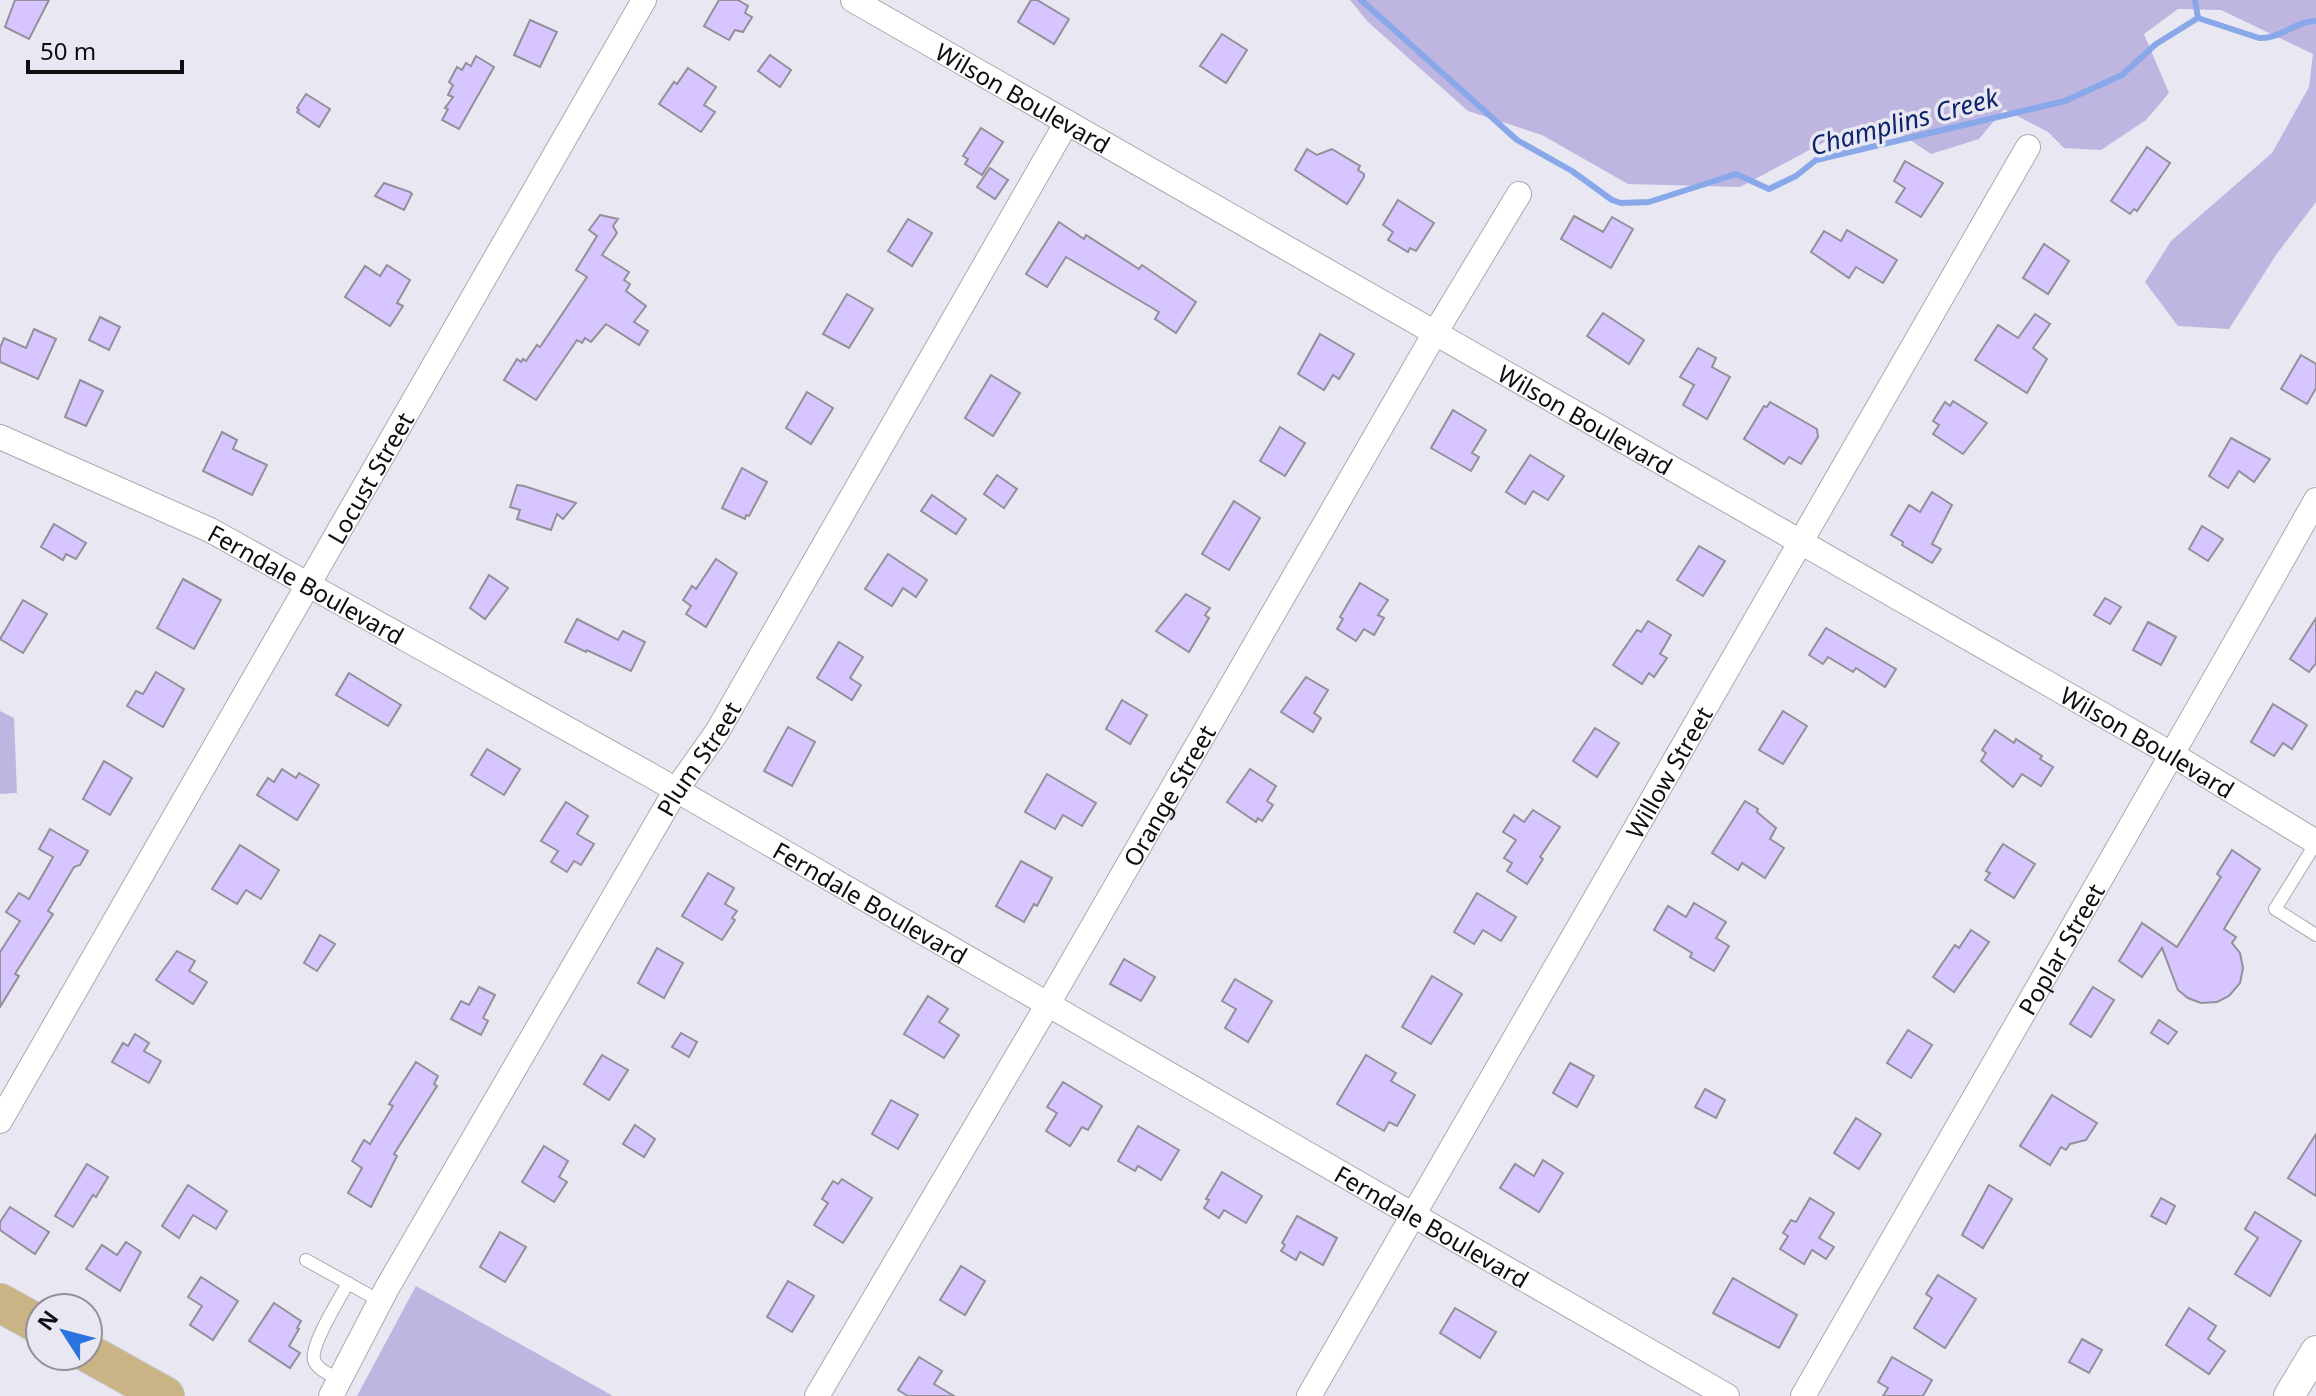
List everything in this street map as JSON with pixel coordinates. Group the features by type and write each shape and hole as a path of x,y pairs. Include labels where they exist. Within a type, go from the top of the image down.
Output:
{"main road":[{"path":"0,1303 24,1316"},
{"path":"104,1362 165,1396"}],"street":[{"name":"Locust Street","path":"0,1121 644,0"},
{"name":"Wilson Boulevard","path":"853,0 2173,755 2316,842"},
{"name":"Plum Street","path":"335,1388 380,1301 676,790 717,732 1067,122"},
{"name":"Willow Street","path":"1309,1396 2028,147"},
{"name":"Orange Street","path":"817,1396 1048,1004 1435,333 1519,194"},
{"name":"Ferndale Boulevard","path":"0,437 210,530 676,790 1727,1396"},
{"name":"Poplar Street","path":"1803,1396 2109,860 2173,755 2316,500"},
{"path":"2289,1396 2316,1351"}],"lane":[{"path":"2316,842 2275,909 2316,935"},
{"path":"306,1260 380,1301"},
{"path":"335,1388 314,1359 315,1347 348,1283"}],"shaded area":[{"path":"1350,0 2316,0 2316,202 2276,255 2229,329 2178,326 2145,282 2171,241 2272,153 2309,87 2313,54 2221,10 2178,9 2144,34 2169,93 2146,120 2101,150 2064,148 2048,132 2004,109 1979,139 1931,154 1891,127 1845,131 1740,187 1628,184 1542,135 1468,111 1368,22"},
{"path":"0,711 14,718 17,793 0,794"},
{"path":"416,1286 613,1396 357,1396"}],"building":[{"path":"15,0 49,0 29,39 5,27"},
{"path":"719,0 738,0 748,6 745,13 752,17 743,32 735,30 729,40 704,26"},
{"path":"1031,0 1037,0 1069,19 1054,44 1018,22"},
{"path":"530,20 557,32 540,67 514,55"},
{"path":"1222,34 1247,50 1226,83 1200,66"},
{"path":"770,55 791,70 780,87 758,71"},
{"path":"476,56 494,67 459,129 442,120 448,109 445,108 453,97 448,95 453,85 449,82 457,67 462,70 466,63 471,66"},
{"path":"688,68 716,87 704,105 715,112 701,132 659,104"},
{"path":"306,94 330,109 319,127 297,112"},
{"path":"981,128 1003,142 982,175 965,164 968,159 963,156"},
{"path":"2147,147 2170,163 2137,211 2134,209 2130,214 2111,201"},
{"path":"1307,149 1317,155 1332,149 1360,166 1358,170 1364,177 1347,204 1295,170"},
{"path":"1905,161 1943,183 1921,217 1896,202 1905,188 1894,181"},
{"path":"990,168 1008,180 995,199 977,187"},
{"path":"384,183 412,194 404,210 375,196"},
{"path":"1398,200 1434,223 1416,251 1410,248 1408,252 1388,240 1393,232 1383,225"},
{"path":"600,215 618,219 613,226 617,233 602,255 629,272 624,280 630,284 626,291 646,306 634,322 648,331 639,345 606,324 591,342 585,338 582,343 577,340 536,400 504,380 517,359 526,361 537,345 540,347 587,277 576,270 597,236 589,230"},
{"path":"1574,216 1603,232 1612,217 1633,229 1611,268 1561,239"},
{"path":"908,219 932,233 912,266 888,251"},
{"path":"1059,222 1084,239 1086,235 1139,269 1142,265 1196,302 1176,333 1155,319 1159,312 1066,257 1047,287 1026,274"},
{"path":"1847,230 1897,260 1883,283 1856,267 1849,278 1811,252 1824,231 1841,241"},
{"path":"2044,244 2069,261 2048,294 2023,278"},
{"path":"387,265 410,280 397,303 403,306 390,326 345,297 365,266 380,276"},
{"path":"847,294 873,309 849,348 823,334"},
{"path":"1603,313 1644,340 1629,364 1587,336"},
{"path":"2035,314 2050,324 2033,348 2047,359 2027,393 1975,360 1998,325 2018,338"},
{"path":"100,317 120,327 109,350 89,340"},
{"path":"34,329 56,339 38,379 0,362 4,338 26,348"},
{"path":"1320,334 1354,354 1339,379 1333,375 1324,390 1298,374"},
{"path":"1698,348 1716,358 1712,367 1730,377 1707,419 1683,405 1694,385 1680,377"},
{"path":"2301,355 2316,364 2316,388 2307,404 2281,389"},
{"path":"991,375 1020,393 993,436 965,418"},
{"path":"80,380 103,391 86,426 65,417"},
{"path":"807,392 833,408 811,444 786,428"},
{"path":"1953,401 1987,423 1963,454 1933,434 1939,425 1933,421 1945,402 1950,406"},
{"path":"1770,402 1817,429 1818,437 1801,464 1789,457 1784,464 1744,439 1764,406 1767,407"},
{"path":"1453,410 1486,430 1472,453 1479,457 1471,471 1431,448"},
{"path":"1280,427 1305,443 1285,476 1260,461"},
{"path":"222,432 237,440 233,449 267,465 252,495 203,471"},
{"path":"2231,438 2270,459 2254,482 2239,471 2228,488 2209,476"},
{"path":"1530,455 1564,476 1548,500 1533,491 1525,504 1506,492"},
{"path":"742,468 767,482 745,519 722,508"},
{"path":"997,475 1017,489 1004,508 984,494"},
{"path":"517,485 576,503 563,519 557,514 551,530 517,519 520,510 510,507"},
{"path":"1932,492 1952,505 1932,544 1941,549 1932,563 1891,535 1909,505 1920,512"},
{"path":"932,495 966,519 956,534 921,511"},
{"path":"1234,501 1260,518 1229,570 1202,554"},
{"path":"54,524 86,543 76,559 66,554 63,560 41,547"},
{"path":"2202,526 2223,539 2208,561 2189,549"},
{"path":"1699,546 1725,561 1703,596 1677,580"},
{"path":"888,554 927,580 916,597 903,588 892,606 865,589"},
{"path":"716,559 737,573 706,627 686,614 691,606 683,600 692,586 696,589"},
{"path":"489,575 508,588 485,619 470,608"},
{"path":"183,579 221,600 194,649 157,628"},
{"path":"1360,583 1388,600 1378,615 1384,618 1374,635 1364,629 1356,641 1337,629 1343,619 1340,617"},
{"path":"1186,594 1210,608 1205,615 1209,618 1189,652 1156,631"},
{"path":"2105,598 2121,607 2110,624 2094,615"},
{"path":"23,600 47,614 23,653 0,639"},
{"path":"2316,618 2316,663 2309,672 2290,659"},
{"path":"577,619 618,640 623,631 645,642 631,671 565,642"},
{"path":"1648,621 1671,635 1660,654 1667,658 1654,677 1649,673 1642,684 1613,665 1637,630 1641,632"},
{"path":"2148,622 2176,637 2161,665 2133,650"},
{"path":"1826,628 1896,669 1885,687 1856,668 1853,672 1828,657 1823,664 1809,655"},
{"path":"839,642 863,657 850,678 861,685 852,700 817,678"},
{"path":"156,672 184,689 163,727 127,706 136,691 143,694"},
{"path":"349,673 401,705 388,726 336,695"},
{"path":"1306,677 1328,690 1314,713 1321,718 1313,732 1281,712"},
{"path":"1122,700 1147,715 1130,744 1106,729"},
{"path":"2273,704 2307,725 2292,749 2283,743 2274,756 2251,742"},
{"path":"1783,711 1807,726 1783,764 1759,750"},
{"path":"788,727 815,742 792,786 764,771"},
{"path":"1595,728 1619,743 1597,777 1573,761"},
{"path":"1995,730 2014,743 2016,739 2053,767 2041,786 2022,774 2013,787 1981,761 1986,753 1982,750"},
{"path":"487,749 520,769 504,795 471,775"},
{"path":"104,761 132,778 110,815 83,799"},
{"path":"282,769 296,778 299,773 319,785 297,820 257,795 268,778 274,782"},
{"path":"1250,769 1276,786 1267,801 1273,805 1262,821 1258,818 1256,822 1227,802"},
{"path":"1047,774 1096,803 1082,826 1063,815 1055,829 1025,812"},
{"path":"1745,801 1758,809 1757,812 1776,828 1770,839 1784,848 1765,878 1742,863 1738,870 1712,853"},
{"path":"566,802 588,816 577,834 594,844 581,865 574,861 567,872 551,862 558,851 541,841"},
{"path":"1533,810 1560,827 1527,884 1507,871 1512,863 1504,858 1516,840 1503,832 1514,815 1524,822"},
{"path":"50,829 88,851 80,865 74,867 48,911 53,914 15,974 19,976 0,1007 0,952 20,921 6,912 19,893 29,899 53,857 39,849"},
{"path":"2003,844 2035,864 2014,898 1985,880 1990,873 1986,871"},
{"path":"240,845 279,870 261,899 246,890 237,904 212,889"},
{"path":"2232,850 2260,869 2224,929 2236,937 2232,943 2240,953 2243,968 2240,983 2229,996 2217,1002 2201,1003 2188,998 2178,990 2162,948 2142,977 2119,961 2142,923 2177,947 2221,877 2217,874"},
{"path":"1021,861 1052,878 1024,922 996,906"},
{"path":"708,873 734,888 725,904 737,911 732,918 735,920 722,940 682,916"},
{"path":"1477,893 1516,917 1501,941 1483,930 1474,944 1454,932"},
{"path":"1694,903 1726,922 1716,938 1729,946 1714,971 1690,957 1692,953 1654,930 1668,906 1686,917"},
{"path":"1971,930 1989,942 1954,992 1933,977 1955,945 1959,948"},
{"path":"320,935 335,944 317,971 304,963"},
{"path":"657,948 683,963 664,998 638,983"},
{"path":"177,951 195,961 189,971 207,982 193,1004 156,980"},
{"path":"1124,959 1155,977 1141,1001 1110,984"},
{"path":"1432,976 1462,994 1431,1044 1402,1027"},
{"path":"1235,979 1272,1001 1248,1042 1225,1028 1236,1009 1222,1001"},
{"path":"479,987 495,995 483,1018 488,1021 481,1035 451,1019 461,1001 469,1005"},
{"path":"2093,987 2114,1000 2091,1037 2070,1024"},
{"path":"928,996 948,1009 939,1022 959,1035 944,1058 904,1034"},
{"path":"2159,1020 2177,1032 2168,1044 2151,1033"},
{"path":"1908,1030 1932,1045 1911,1078 1887,1063"},
{"path":"681,1033 697,1042 689,1057 672,1047"},
{"path":"135,1034 149,1043 144,1051 161,1061 149,1083 112,1062 123,1043 128,1046"},
{"path":"602,1055 628,1070 609,1100 584,1084"},
{"path":"1366,1055 1396,1073 1391,1081 1415,1095 1397,1126 1389,1122 1384,1131 1337,1104"},
{"path":"416,1062 438,1076 434,1084 437,1086 394,1154 397,1156 371,1207 348,1193 362,1168 352,1161 364,1140 370,1144 393,1106 389,1104"},
{"path":"1570,1063 1594,1076 1577,1107 1553,1093"},
{"path":"1063,1082 1102,1106 1088,1130 1082,1127 1070,1146 1046,1131 1057,1113 1047,1107"},
{"path":"1705,1089 1725,1100 1716,1118 1695,1107"},
{"path":"2052,1095 2097,1123 2086,1140 2070,1144 2066,1150 2061,1147 2050,1165 2020,1146"},
{"path":"891,1100 918,1115 898,1149 872,1134"},
{"path":"1856,1118 1881,1134 1859,1169 1834,1153"},
{"path":"635,1125 655,1139 644,1157 623,1144"},
{"path":"1138,1126 1179,1150 1161,1180 1138,1166 1135,1171 1118,1161"},
{"path":"2316,1134 2316,1196 2288,1178"},
{"path":"544,1146 568,1161 559,1177 567,1182 554,1202 522,1182"},
{"path":"1543,1160 1563,1173 1539,1212 1500,1188 1515,1164 1534,1176"},
{"path":"87,1164 108,1177 73,1227 55,1216"},
{"path":"1222,1172 1262,1196 1246,1223 1224,1210 1219,1218 1204,1208"},
{"path":"842,1179 872,1198 843,1243 814,1225 828,1203 822,1199 833,1181 838,1184"},
{"path":"188,1185 227,1211 216,1229 193,1215 179,1238 162,1226"},
{"path":"1989,1185 2012,1199 1983,1248 1962,1235"},
{"path":"1810,1198 1834,1213 1819,1238 1834,1247 1826,1259 1812,1250 1804,1264 1780,1249 1788,1236 1783,1233 1791,1220 1796,1222"},
{"path":"2161,1198 2175,1206 2166,1224 2151,1216"},
{"path":"10,1207 49,1232 35,1254 0,1230 0,1222"},
{"path":"2255,1212 2301,1241 2270,1296 2235,1274 2258,1238 2245,1229"},
{"path":"1297,1216 1337,1238 1323,1265 1300,1252 1296,1260 1281,1251 1285,1245 1282,1243"},
{"path":"500,1232 526,1247 505,1282 480,1267"},
{"path":"126,1242 141,1252 120,1291 86,1269 102,1245 117,1255"},
{"path":"961,1266 985,1281 965,1315 940,1300"},
{"path":"1938,1275 1976,1299 1945,1348 1914,1328 1932,1298 1926,1294"},
{"path":"201,1277 238,1301 213,1340 190,1325 202,1306 188,1297"},
{"path":"1733,1278 1797,1315 1779,1348 1713,1313"},
{"path":"788,1281 814,1296 792,1332 767,1317"},
{"path":"274,1303 301,1321 289,1346 300,1353 290,1368 249,1341"},
{"path":"1455,1308 1496,1332 1480,1358 1440,1333"},
{"path":"2189,1308 2216,1326 2208,1339 2225,1351 2209,1374 2166,1345"},
{"path":"2082,1339 2102,1350 2089,1373 2069,1362"},
{"path":"919,1357 942,1371 934,1384 954,1396 908,1396 898,1390"},
{"path":"1892,1357 1932,1380 1923,1396 1883,1396 1888,1388 1878,1382"}],"waterway":[{"name":"Champlins Creek","path":"1361,0 1517,140 1621,203 1649,202 1736,174 1769,189 1796,176 1816,160 2065,101 2122,75 2156,44 2198,18 2259,38 2316,21"},
{"path":"2195,0 2198,18"}]}
